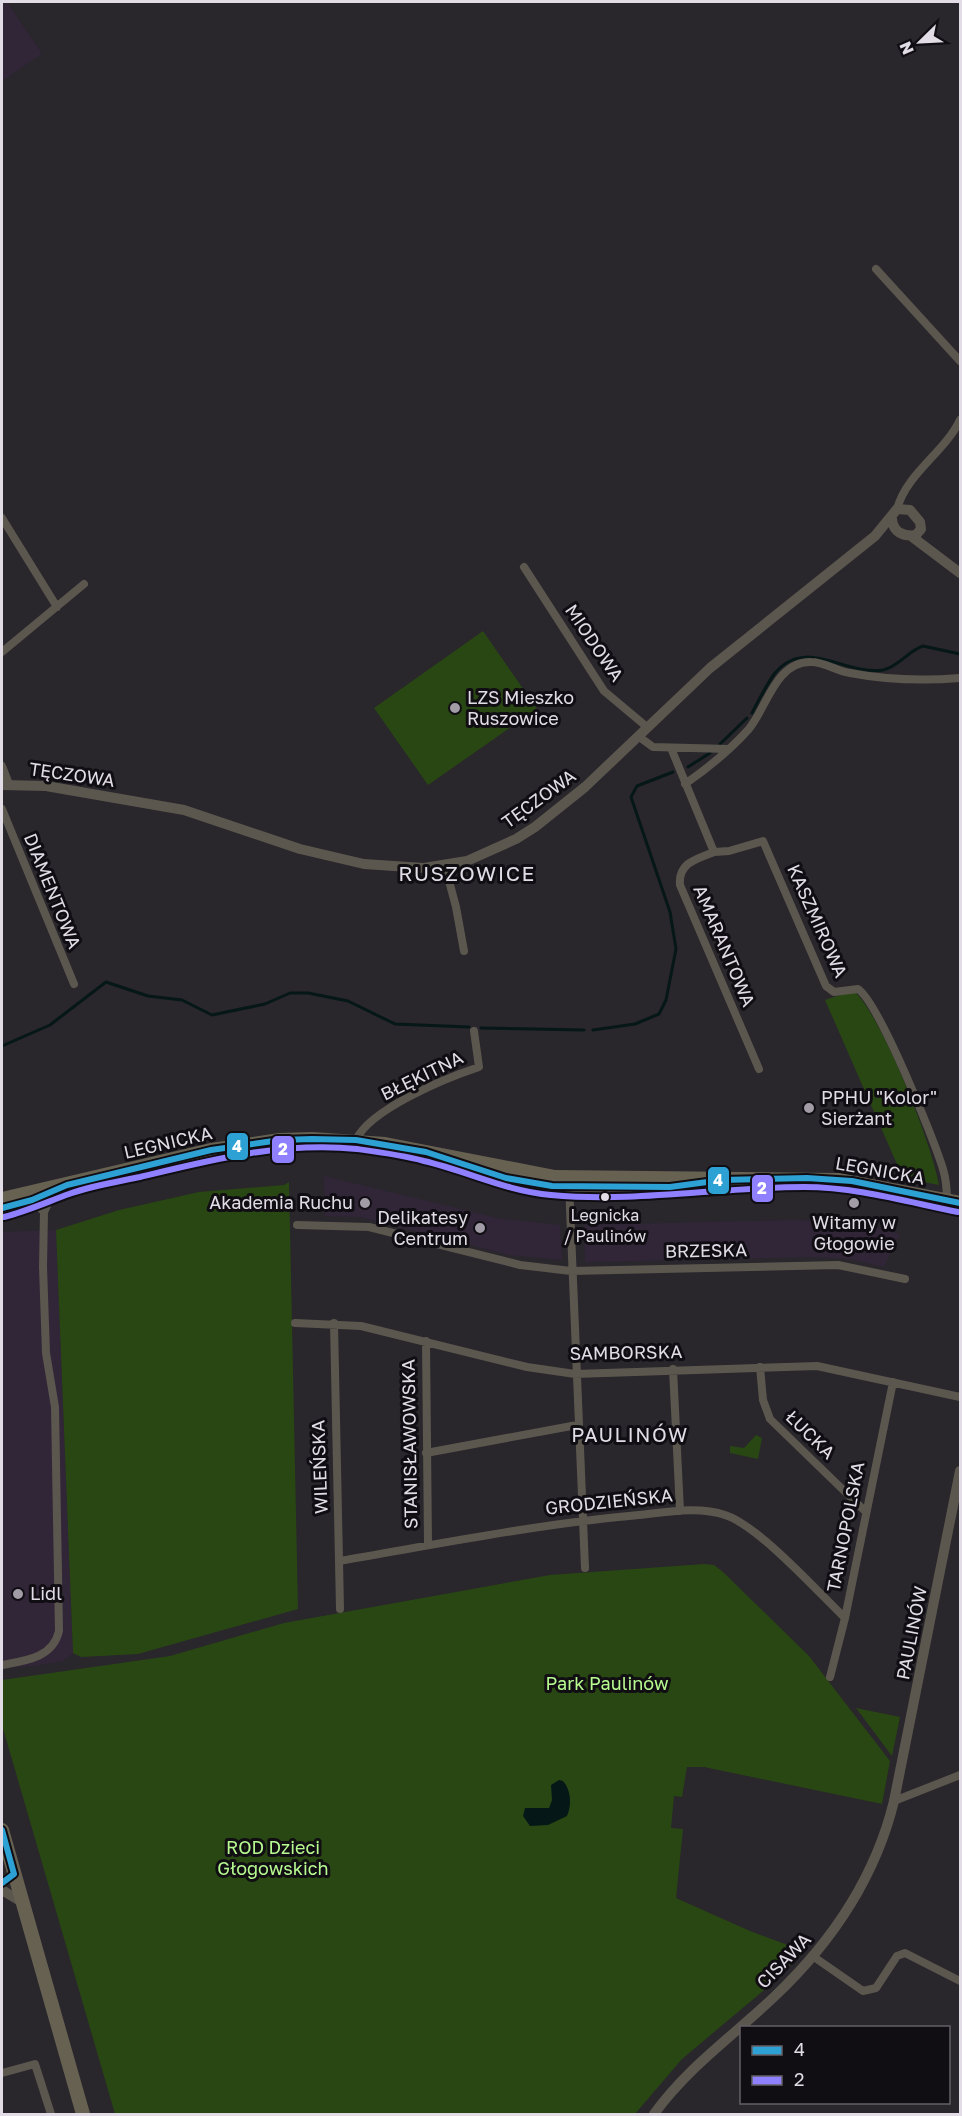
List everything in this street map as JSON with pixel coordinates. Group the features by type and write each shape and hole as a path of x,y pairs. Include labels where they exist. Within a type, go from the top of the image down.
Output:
{"main road":[{"name":"LEGNICKA","path":"2,1199 60,1188 245,1144 280,1140 356,1140 456,1160 519,1181 807,1178 852,1181 954,1202"},
{"name":"LEGNICKA","path":"2,1208 32,1200 60,1188"},
{"path":"2,1830 8,1873 22,1902 83,2115"}],"street":[{"path":"876,269 960,361"},
{"path":"898,532 894,514 904,489 949,440 960,420"},
{"name":"TĘCZOWA","path":"5,785 46,786 184,810 300,849 364,864 405,868 445,866 483,856 522,836 585,787 710,668 875,536 894,514 910,510 916,515 920,522 915,534"},
{"path":"2,518 57,607"},
{"name":"TĘCZOWA","path":"875,536 898,532 915,534 960,573"},
{"name":"MIODOWA","path":"524,567 604,691 647,727"},
{"path":"2,652 84,584"},
{"path":"685,784 722,757 753,724 783,675 804,663 816,663 848,673 891,678 960,678"},
{"path":"638,736 653,747 729,749"},
{"path":"671,748 714,852"},
{"path":"2,766 5,785"},
{"name":"DIAMENTOWA","path":"2,809 74,984"},
{"name":"KASZMIROWA","path":"714,852 729,851 764,841 825,986 834,992 858,989 870,999 889,1037 943,1168 954,1202"},
{"name":"AMARANTOWA","path":"714,852 684,866 679,877 680,885 759,1069"},
{"path":"445,866 464,951"},
{"name":"BŁĘKITNA","path":"356,1140 366,1124 405,1100 450,1077 479,1067 474,1031"},
{"path":"569,1182 575,1374 585,1568"},
{"path":"2,1665 43,1654 54,1645 59,1631 54,1407 46,1353 43,1283 44,1212 60,1188"},
{"path":"16,1195 32,1200 44,1212"},
{"name":"BRZESKA","path":"297,1225 369,1227 520,1265 571,1271 838,1265 905,1279"},
{"name":"SAMBORSKA","path":"295,1323 361,1326 527,1367 575,1374 760,1366 825,1367 960,1397"},
{"name":"WILEŃSKA","path":"334,1323 340,1610"},
{"name":"STANISŁAWOWSKA","path":"426,1341 428,1545"},
{"name":"ŁUCKA","path":"760,1366 763,1400 770,1419 866,1512"},
{"path":"673,1369 680,1511"},
{"name":"TARNOPOLSKA","path":"830,1677 845,1618 892,1382"},
{"path":"426,1453 578,1425"},
{"name":"PAULINÓW","path":"894,1801 960,1471"},
{"name":"GRODZIEŃSKA","path":"339,1561 583,1520 680,1511 710,1511 725,1515 751,1528 845,1618"},
{"path":"894,1801 960,1775"},
{"name":"CISAWA","path":"741,2026 814,1957 836,1930 857,1895 881,1845 894,1801"},
{"path":"2,1883 8,1873"},
{"path":"2,1890 22,1902"},
{"path":"814,1957 863,1991 876,1988 897,1956 905,1953 960,1981"},
{"name":"CISAWA","path":"654,2115 690,2070 740,2027"},
{"path":"2,2073 35,2064 51,2115"}],"shaded area":[{"path":"2,2 7,2 42,54 2,81"},
{"path":"324,1176 502,1219 560,1225 562,1260 510,1255 360,1217 325,1216"},
{"path":"798,1220 863,1225 900,1234 884,1267 849,1259 819,1257 585,1262 584,1225"},
{"path":"56,1230 73,1653 63,1661 2,1668 2,1232"},
{"path":"559,1780 566,1784 569,1793 570,1807 567,1816 548,1825 530,1826 523,1816 525,1808 549,1808 552,1800 551,1785"}],"green space":[{"name":"LZS Mieszko Ruszowice","path":"483,631 537,709 428,785 374,708"},
{"path":"849,992 856,993 867,1007 893,1055 927,1142 939,1185 903,1178 825,1000"},
{"path":"289,1182 298,1609 138,1654 81,1657 73,1653 56,1230 119,1210 199,1192 284,1185"},
{"path":"756,1435 762,1438 758,1459 730,1453 730,1446 744,1448"},
{"name":"ROD Dzieci Głogowskich","path":"714,1565 723,1572 809,1656 890,1761 882,1804 704,1767 687,1767 682,1797 674,1796 671,1828 683,1829 676,1898 750,1931 804,1951 763,1991 682,2059 635,2114 115,2114 2,1725 2,1680 170,1656 284,1623 550,1575"},
{"path":"856,1708 900,1717 892,1756"}],"waterway":[{"path":"752,713 775,673 787,662 800,658 813,657 854,668 883,670 923,646 960,654"},
{"path":"720,744 747,718"},
{"path":"688,767 710,753"},
{"path":"593,1030 635,1024 659,1014 666,1000 676,949 670,912 631,797 637,786 673,772"},
{"path":"2,1046 50,1025 106,982 148,996 182,1000 212,1015 265,1004 290,993 308,993 348,1001 395,1024 469,1027"},
{"path":"481,1028 584,1030"}],"transit line":[{"name":"4","path":"2,1208 32,1200 67,1185 211,1150 280,1140 312,1139 356,1140 426,1152 506,1178 552,1186 670,1187 722,1180 807,1178 852,1181 960,1203"},
{"name":"2","path":"4,1217 86,1189 193,1164 275,1150 330,1147 407,1157 502,1185 551,1195 646,1196 804,1187 882,1196 958,1212"},
{"name":"4","path":"2,1830 14,1874 2,1883"}],"place":[{"name":"LZS Mieszko Ruszowice","path":"455,708"},
{"name":"PPHU \"Kolor\" Sierżant","path":"809,1108"},
{"name":"Legnicka / Paulinów","path":"605,1197"},
{"name":"Akademia Ruchu","path":"365,1203"},
{"name":"Witamy w Głogowie","path":"854,1203"},
{"name":"Delikatesy Centrum","path":"480,1228"},
{"name":"Lidl","path":"18,1594"}],"district":[{"name":"RUSZOWICE","path":"467,874"},
{"name":"PAULINÓW","path":"630,1435"}],"park label":[{"name":"Park Paulinów","path":"607,1684"}]}
